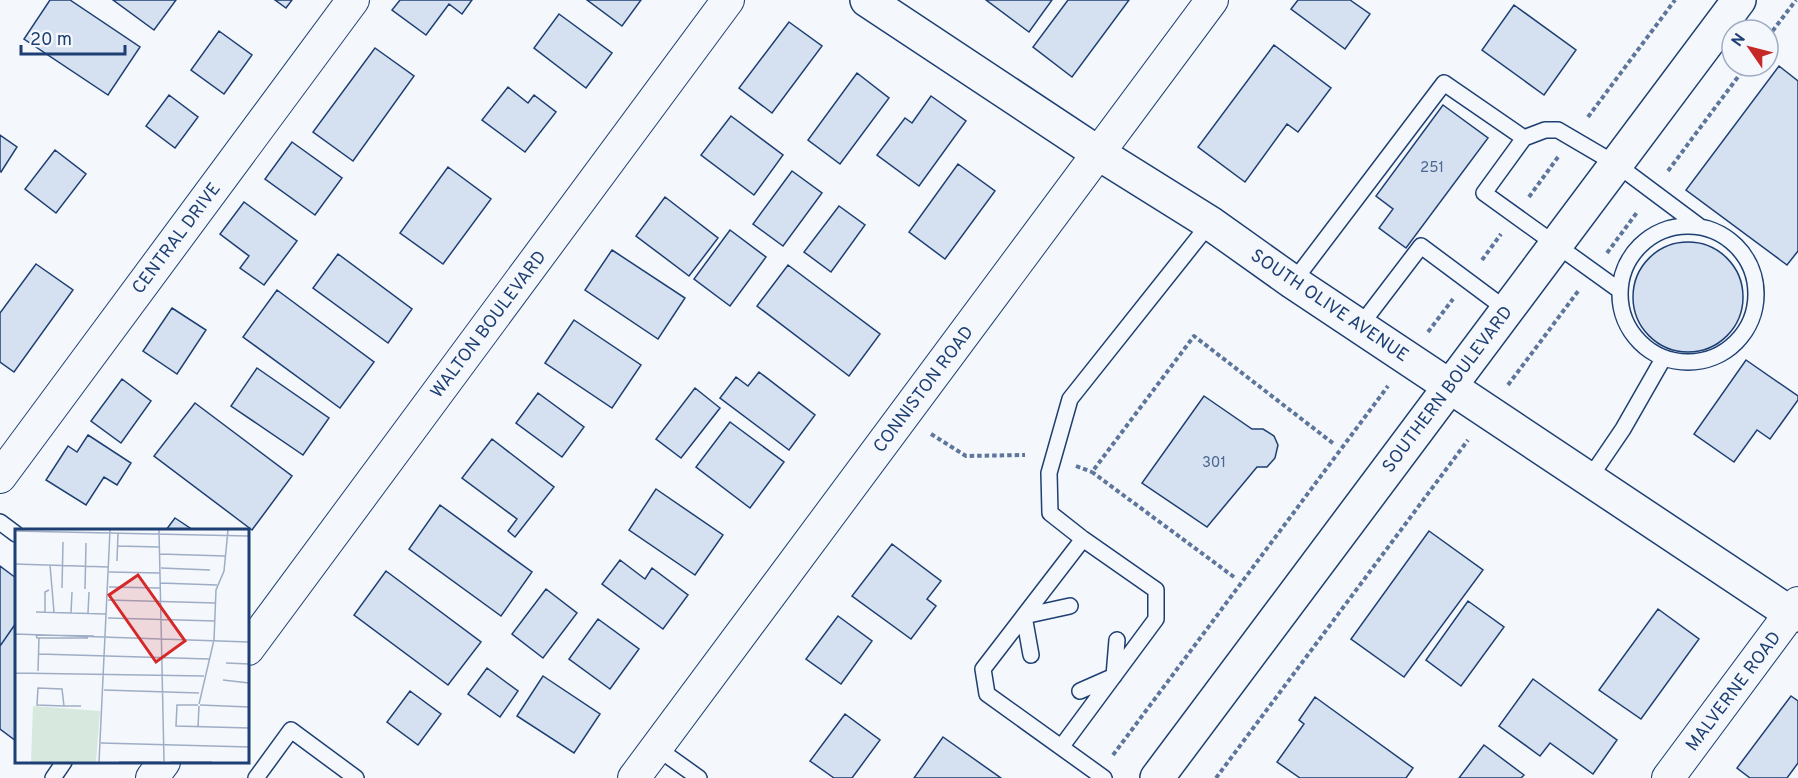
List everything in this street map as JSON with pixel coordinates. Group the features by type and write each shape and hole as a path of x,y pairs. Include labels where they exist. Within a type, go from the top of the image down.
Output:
{"street":[{"name":"CENTRAL DRIVE","path":"0,477 353,0"},
{"name":"WALTON BOULEVARD","path":"249,648 728,0"},
{"name":"SOUTH OLIVE AVENUE","path":"867,0 1098,153 1210,223 1360,327 1796,614"},
{"name":"CONNISTON ROAD","path":"634,778 1212,0"},
{"name":"SOUTHERN BOULEVARD","path":"1157,778 1738,0"},
{"name":"MALVERNE ROAD","path":"1668,778 1796,614"},
{"path":"152,778 163,763"}],"lane":[{"path":"1293,282 1444,83 1524,138"},
{"path":"1619,290 1484,193 1524,138 1553,129 1573,137 1616,164 1699,226 1720,234 1738,248 1750,267 1756,289 1754,312 1744,333 1728,350 1708,360 1685,363 1662,359 1644,348 1629,331 1621,311 1619,290 1624,267 1637,248 1654,234 1676,227 1699,226"},
{"path":"1062,747 1156,619 1156,590 1050,513 1048,474 1070,399 1210,223"},
{"path":"1360,327 1421,246 1507,310"},
{"path":"1589,479 1623,429 1662,359"},
{"path":"0,522 15,533"},
{"path":"1083,539 983,669 987,694 1102,776"},
{"path":"1024,616 1070,606"},
{"path":"1024,616 1031,655"},
{"path":"1114,676 1117,640"},
{"path":"1080,691 1114,676"},
{"path":"256,778 291,730 337,772 356,778"},
{"path":"657,748 699,778"},
{"path":"53,778 63,763"}],"path":[{"path":"1102,776 1408,358 1675,0"},
{"path":"1780,21 1796,0"},
{"path":"1092,472 1194,336 1334,444"},
{"path":"1216,778 1544,336"},
{"path":"931,434 966,456 1025,455"},
{"path":"1072,464 1092,472 1234,578"}],"building":[{"path":"50,0 70,0 140,47 108,95 24,39"},
{"path":"113,0 176,0 154,30"},
{"path":"275,0 292,0 286,8"},
{"path":"400,0 472,0 462,14 449,4 426,35 392,10"},
{"path":"587,0 641,0 622,26"},
{"path":"986,0 1052,0 1029,32"},
{"path":"1068,0 1129,0 1072,77 1033,47"},
{"path":"1298,0 1350,0 1370,14 1345,49 1291,9"},
{"path":"1514,5 1576,50 1544,95 1482,50"},
{"path":"559,14 612,53 586,88 534,48"},
{"path":"789,22 822,46 772,113 739,88"},
{"path":"219,31 252,55 224,94 191,70"},
{"path":"1274,45 1331,88 1298,132 1287,124 1245,182 1198,147"},
{"path":"375,48 414,76 353,161 313,132"},
{"path":"1780,67 1798,81 1798,251 1787,265 1686,190 1770,78 1780,78"},
{"path":"857,73 889,98 840,164 808,140"},
{"path":"508,87 528,103 534,95 556,112 525,152 482,120"},
{"path":"169,95 198,117 175,148 146,126"},
{"path":"931,96 966,121 919,186 877,155 905,118 912,123"},
{"path":"1443,105 1488,138 1406,248 1379,228 1393,209 1376,196"},
{"path":"731,116 783,155 754,195 701,155"},
{"path":"0,135 17,147 1,172 0,171"},
{"path":"292,142 342,178 315,215 265,179"},
{"path":"55,150 86,174 56,213 25,189"},
{"path":"958,164 995,191 945,259 909,232"},
{"path":"448,167 491,199 443,264 400,233"},
{"path":"792,171 822,193 783,246 753,224"},
{"path":"665,197 718,238 689,276 636,236"},
{"path":"244,202 297,241 264,285 240,268 249,256 220,234"},
{"path":"839,206 865,225 831,272 804,252"},
{"path":"730,230 766,257 730,306 694,279"},
{"path":"1688,242 1709,246 1727,258 1739,276 1743,297 1739,318 1727,336 1709,348 1688,352 1667,348 1649,336 1637,318 1633,297 1637,276 1649,258 1667,246"},
{"path":"612,250 685,298 658,339 585,290"},
{"path":"338,254 412,309 388,343 313,288"},
{"path":"36,264 73,290 14,372 0,362 0,313"},
{"path":"788,265 880,334 849,376 757,306"},
{"path":"277,290 374,362 340,408 243,337"},
{"path":"172,308 206,330 177,374 143,351"},
{"path":"574,320 641,365 612,408 545,363"},
{"path":"1746,360 1798,396 1798,400 1770,439 1757,430 1734,462 1694,434"},
{"path":"257,368 329,418 303,455 231,406"},
{"path":"759,372 815,415 789,450 720,398 736,377 748,386"},
{"path":"122,379 151,401 121,443 91,421"},
{"path":"695,388 720,408 681,458 656,439"},
{"path":"538,393 584,427 562,457 516,423"},
{"path":"1204,396 1252,429 1263,429 1274,436 1278,445 1275,458 1267,467 1257,467 1207,527 1142,483"},
{"path":"195,403 292,476 252,530 154,456"},
{"path":"730,422 784,462 750,508 696,467"},
{"path":"88,435 131,463 117,485 104,477 86,505 46,480 68,446 77,452"},
{"path":"492,439 554,487 515,537 508,531 517,519 462,478"},
{"path":"656,489 723,535 695,575 629,530"},
{"path":"440,505 532,572 501,616 409,549"},
{"path":"175,518 192,529 167,529"},
{"path":"1429,531 1483,570 1404,677 1351,639"},
{"path":"892,544 941,581 927,599 936,606 911,639 852,596"},
{"path":"620,560 645,579 652,568 688,595 663,629 602,584"},
{"path":"0,566 15,577 15,624 0,646"},
{"path":"386,571 481,642 448,685 354,615"},
{"path":"546,589 577,613 543,658 512,634"},
{"path":"1468,601 1504,627 1461,686 1426,660"},
{"path":"1658,609 1699,639 1641,719 1599,690"},
{"path":"838,616 872,641 841,684 806,659"},
{"path":"598,619 639,649 610,689 569,659"},
{"path":"15,624 15,740 0,729 0,646"},
{"path":"487,668 518,691 500,717 468,694"},
{"path":"543,676 600,714 574,753 517,716"},
{"path":"1533,679 1617,740 1593,774 1550,743 1540,756 1499,726"},
{"path":"410,691 441,714 418,745 387,722"},
{"path":"1791,696 1798,701 1798,763 1787,778 1750,778 1737,768"},
{"path":"1315,697 1413,768 1406,778 1300,778 1277,762 1304,724 1299,720"},
{"path":"845,714 880,740 852,778 834,778 810,761"},
{"path":"943,737 1001,778 914,778"},
{"path":"1484,745 1524,775 1521,778 1459,778"}]}
